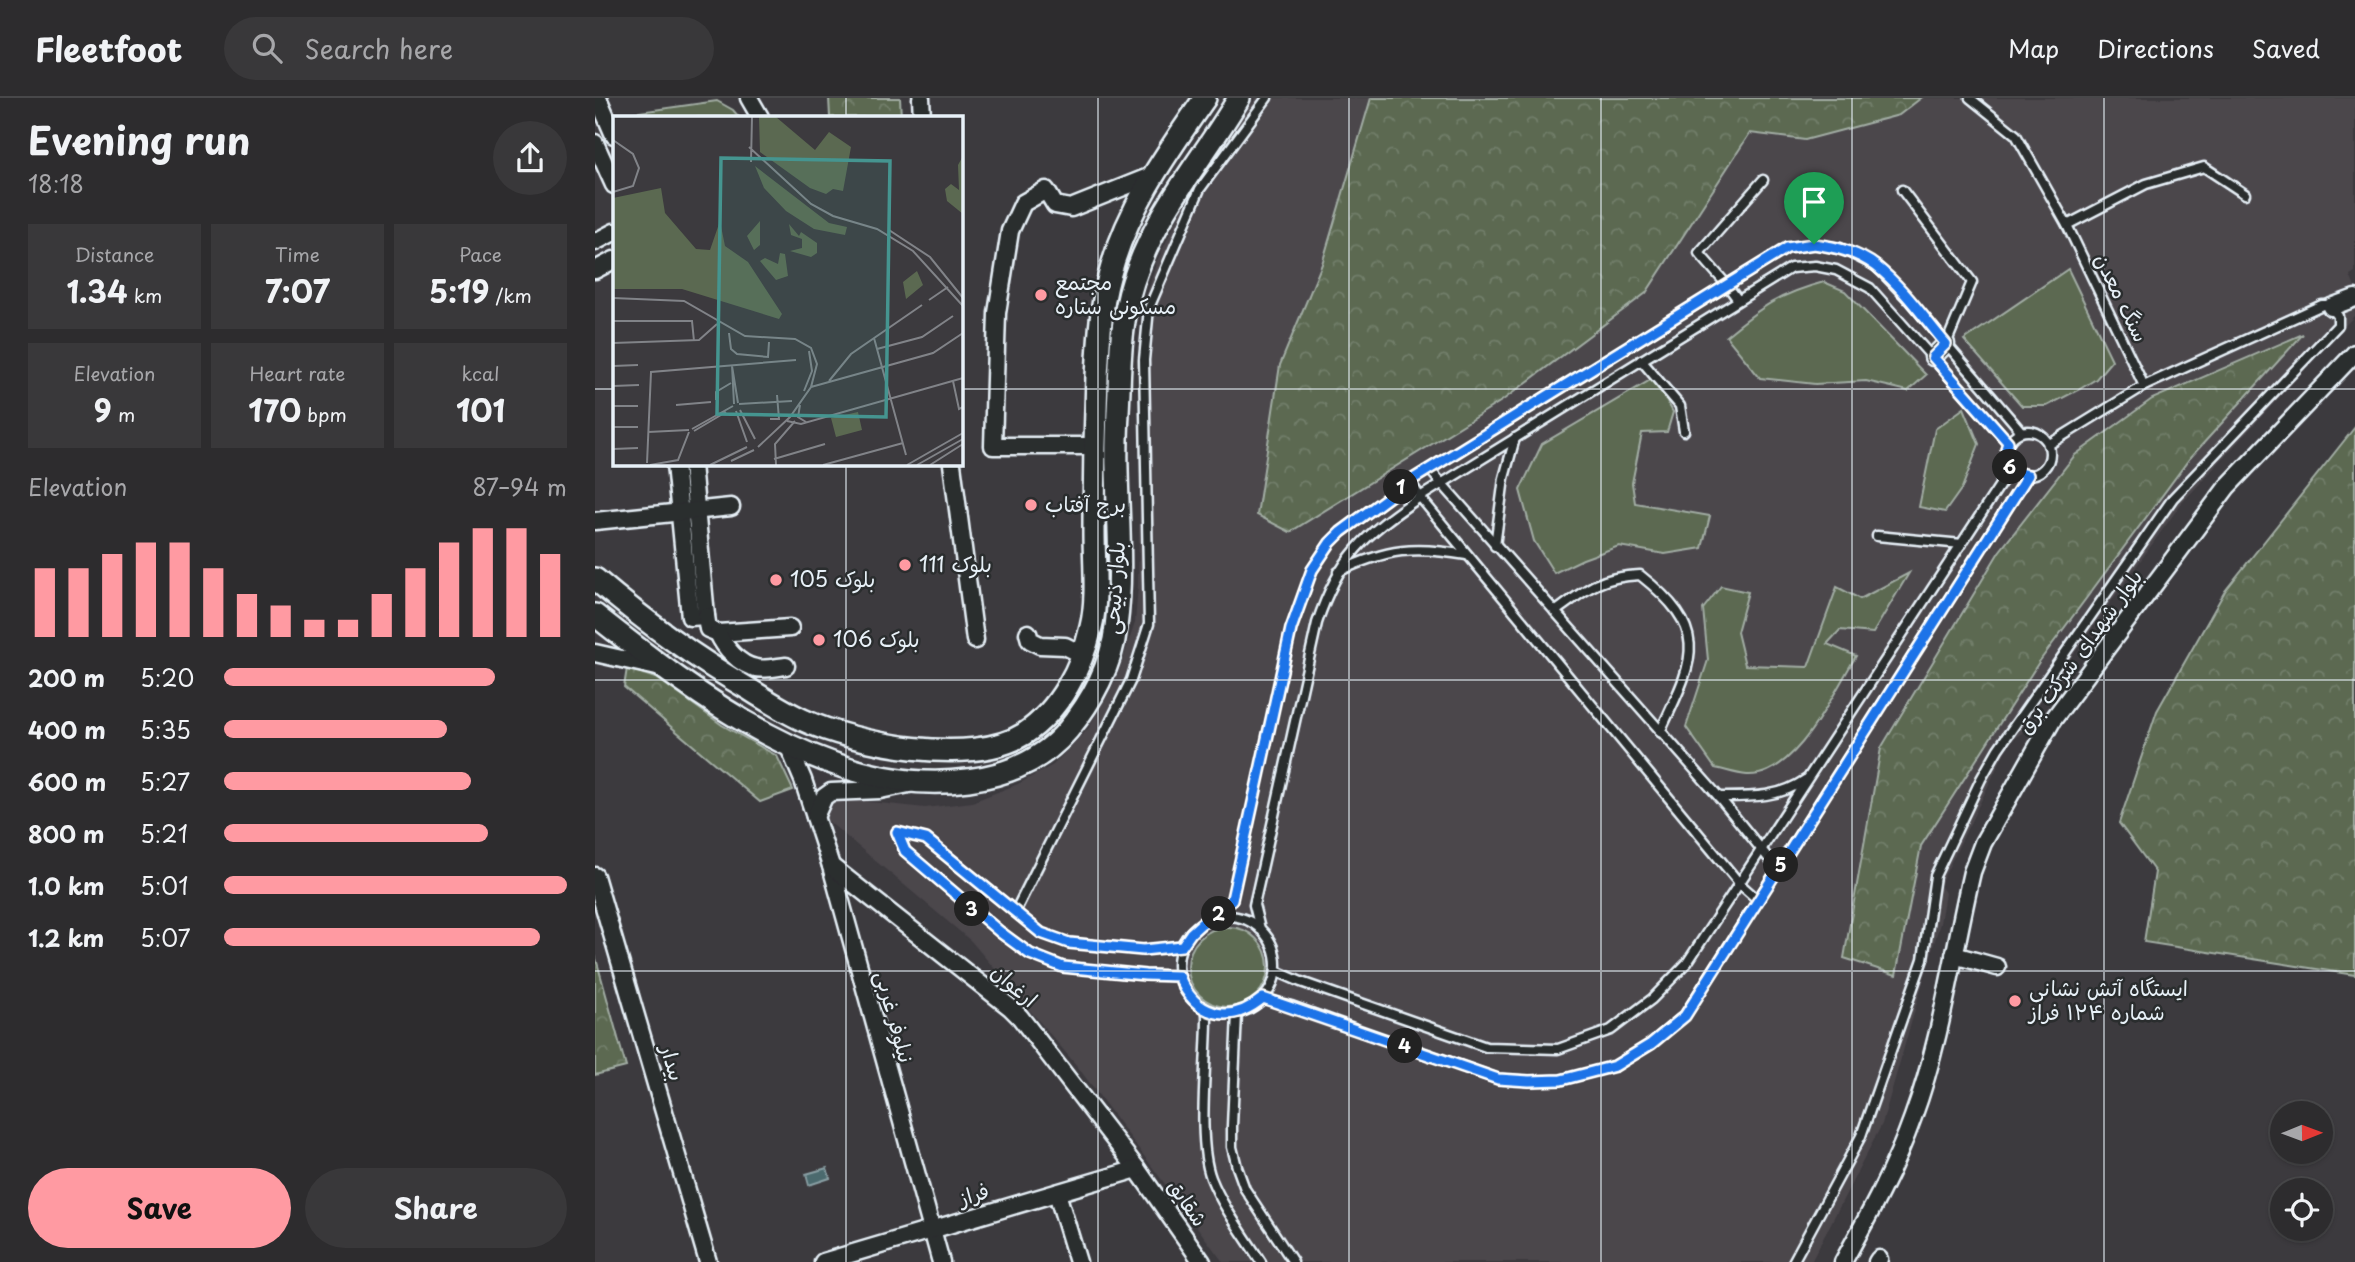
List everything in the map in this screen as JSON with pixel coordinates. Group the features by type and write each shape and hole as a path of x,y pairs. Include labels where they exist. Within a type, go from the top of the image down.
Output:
{"main road":[{"name":"بلوار ذبیحی","path":"595,579 632,611 700,661 802,720 843,735 897,747 947,750 1005,742 1023,735 1055,706 1078,668 1092,625 1094,446 1099,341 1108,279 1123,234 1151,176 1205,98"},
{"name":"بلوار ذبیحی","path":"595,615 663,669 787,745 835,764 913,783 946,783 992,777 1042,755 1060,740 1078,718 1102,677 1116,630 1119,593 1117,464 1120,347 1132,283 1150,238 1175,191 1231,101"}],"street":[{"path":"598,98 613,133"},
{"path":"749,98 759,116"},
{"path":"921,98 922,116"},
{"path":"595,143 613,183"},
{"path":"1094,446 993,446 997,313 1010,231 1023,203 1046,190 1055,205 1071,208 1151,176"},
{"path":"595,242 613,233"},
{"path":"595,270 613,261"},
{"path":"2331,307 2355,298"},
{"path":"1933,357 1946,344"},
{"name":"بلوار شهدای شرکت برق","path":"1843,1262 1887,1181 1913,1118 1930,1064 1972,872 1983,843 2052,721 2227,486 2355,353"},
{"path":"675,466 689,617 706,616"},
{"path":"692,466 708,629 718,633 790,628"},
{"path":"952,466 975,640"},
{"path":"595,521 731,507"},
{"path":"718,633 724,648 756,668 786,666"},
{"path":"1028,633 1030,640 1040,645 1065,646 1083,655"},
{"path":"595,653 663,669"},
{"name":"نیلوفر غربی","path":"787,745 831,866 941,1262"},
{"path":"815,817 824,797 831,792 880,790 913,783"},
{"name":"ارغوان","path":"831,866 1011,1008 1033,1032 1137,1169"},
{"name":"بیدار","path":"595,876 708,1262"},
{"path":"1954,955 1997,967"},
{"name":"فراز","path":"823,1262 1137,1169"},
{"name":"شقایق","path":"1137,1169 1202,1262"},
{"path":"1057,1193 1077,1262"}],"lane":[{"path":"1015,912 1131,680 1149,624 1144,360 1149,307 1200,189 1266,98"},
{"name":"سنگ معدن","path":"1970,98 2016,135 2067,225 2144,386"},
{"path":"2067,225 2146,184 2204,167 2245,194"},
{"path":"1738,300 1699,253 1763,180"},
{"path":"1902,190 1972,282 1946,344"},
{"path":"1217,917 1232,899 1291,629 1319,557 1341,532 1410,481 1787,248 1814,244 1840,248 1876,266 2021,431"},
{"path":"1260,929 1240,919 1217,917 1202,923 1191,933 1182,946 1178,960 1179,976 1194,1002 1207,1010 1222,1014 1237,1013 1251,1008 1272,986 1276,971 1275,956 1260,929 1254,905 1317,623 1327,593 1350,554 1366,537 1420,496 1791,268 1815,266 1836,271 1870,288 2008,442"},
{"path":"1793,1262 1861,1136 1923,960 1935,876 1986,769 2173,498 2338,325 2338,316 2331,307 2322,305 2144,386 2048,444"},
{"path":"1641,360 1681,406 1684,431"},
{"path":"2021,431 2040,434 2048,444 2050,452 2046,465 2035,474 2016,472 2005,456 2008,442 2021,431"},
{"path":"1495,545 1504,478 1515,438"},
{"path":"1276,971 1486,1047 1558,1049 1611,1030 1652,999 1687,963 2011,468"},
{"path":"1429,469 1719,797 1778,870"},
{"path":"1263,998 1498,1079 1561,1080 1615,1066 1651,1044 1685,1016 2028,475"},
{"path":"1410,481 1740,884 1758,900"},
{"path":"1877,536 1962,544"},
{"path":"1338,572 1368,558 1397,550 1433,550 1468,555"},
{"path":"1555,612 1588,587 1615,576 1640,575 1670,601 1687,625 1688,673 1660,732"},
{"path":"1719,797 1769,795 1791,790 1808,779"},
{"path":"1179,976 1063,967 1030,954 905,851 897,832 926,839 1041,933 1069,943 1143,950 1182,946"},
{"path":"1207,1010 1204,1127 1210,1175 1221,1200 1261,1262"},
{"path":"1237,1013 1232,1126 1234,1157 1245,1188 1293,1262"}],"shaded area":[{"path":"1256,98 2355,98 2355,272 2350,275 2355,288 2355,315 2181,504 2025,722 2022,733 2010,741 1940,885 1945,893 1940,923 1882,1124 1811,1262 1223,1262 1077,1066 971,941 822,816 834,798 925,808 972,802 1018,784 1053,765 1088,729 1116,680 1135,623 1143,309 1156,263 1194,184"}],"green space":[{"path":"829,98 900,98 901,116 830,116"},
{"path":"1371,98 1921,98 1899,115 1805,140 1750,133 1646,293 1503,400 1290,532 1257,515 1280,365 1322,264"},
{"path":"717,101 738,116 618,116"},
{"path":"2068,269 2112,360 2096,379 2047,406 2022,406 1964,340"},
{"path":"1824,282 1845,291 1926,375 1908,391 1866,381 1815,384 1760,378 1726,336 1771,303 1795,291"},
{"path":"2303,334 2190,458 2039,662 1921,846 1896,975 1844,958 1881,748 1999,552 2075,455 2152,399"},
{"path":"1654,378 1673,412 1667,432 1642,433 1632,483 1635,503 1710,516 1702,548 1665,554 1619,546 1554,573 1534,541 1520,490 1542,444"},
{"path":"1964,408 1979,444 1962,488 1945,512 1919,507 1935,429"},
{"path":"2355,427 2355,975 2144,942 2155,872 2119,823 2157,711 2225,591"},
{"path":"1909,573 1873,633 1840,630 1827,644 1856,656 1825,710 1797,748 1782,763 1765,772 1747,775 1715,768 1686,727 1708,660 1703,609 1721,586 1748,592 1737,632 1745,665 1808,667 1837,587 1860,599"},
{"path":"627,668 658,679 722,725 777,756 793,790 760,802 624,687"},
{"path":"1228,927 1243,930 1256,939 1265,952 1268,967 1265,982 1256,995 1243,1004 1228,1007 1213,1004 1200,995 1191,982 1188,967 1191,952 1200,939 1213,930"},
{"path":"595,955 626,1067 595,1075"}],"water":[{"path":"827,1168 830,1178 809,1185 806,1174"}],"place":[{"name":"مجتمع مسکونی ستاره","path":"1041,295"},
{"name":"برج آفتاب","path":"1031,505"},
{"name":"بلوک 111","path":"905,565"},
{"name":"بلوک 105","path":"776,580"},
{"name":"بلوک 106","path":"819,640"},
{"name":"ایستگاه آتش نشانی شماره ۱۲۴ فراز","path":"2015,1001"}],"route":[{"path":"1814,244 1840,248 1859,256 1876,266 1908,299 1946,344 1933,357 2008,442 2005,456 2011,468 2028,475 1685,1016 1651,1044 1615,1066 1561,1080 1498,1079 1263,998 1251,1008 1222,1014 1207,1010 1194,1002 1179,976 1063,967 1030,954 905,851 897,832 926,839 1041,933 1069,943 1143,950 1182,946 1191,933 1202,923 1217,917 1232,899 1291,629 1312,570 1330,543 1410,481 1727,285 1787,248 1814,244"}]}
